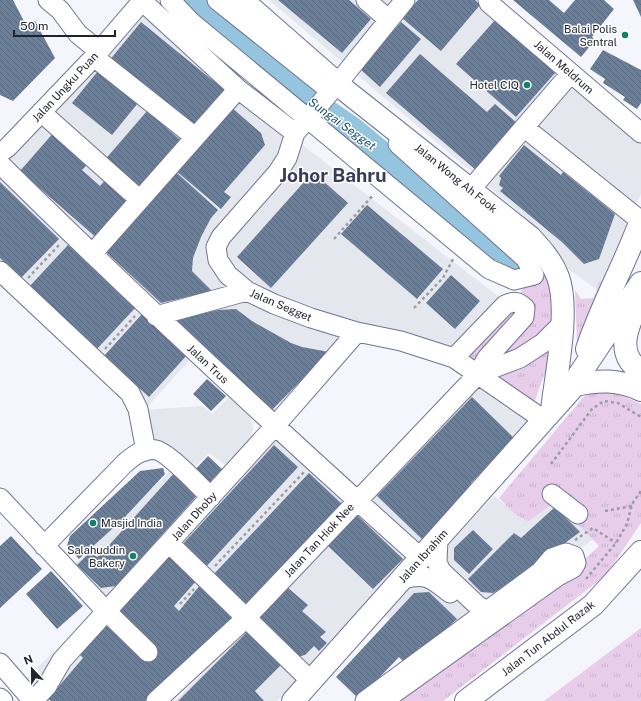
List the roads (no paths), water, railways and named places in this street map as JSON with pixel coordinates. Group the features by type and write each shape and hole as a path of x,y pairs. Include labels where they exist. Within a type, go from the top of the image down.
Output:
{"main road":[{"name":"Jalan Wong Ah Fook","path":"242,0 331,91 470,190 530,237 547,256 558,277 563,322 548,415"},
{"path":"641,220 618,278 595,326 577,380 614,381 633,386 641,390"},
{"name":"Jalan Ibrahim","path":"293,701 548,415 577,380 641,283"},
{"path":"641,294 626,330 625,348 630,362 641,371"},
{"name":"Jalan Tun Abdul Razak","path":"466,701 593,605 641,552"}],"street":[{"path":"48,0 60,10 78,34 97,54 195,138"},
{"path":"143,0 238,89 295,133 405,0"},
{"name":"Jalan Ungku Puan","path":"0,153 8,147 97,54 143,0"},
{"path":"170,0 191,22 309,117 384,182 489,269 514,280 534,275 526,259 394,141 217,0"},
{"path":"366,0 389,20"},
{"name":"Jalan Meldrum","path":"489,1 571,74 641,133"},
{"path":"470,190 571,74"},
{"path":"92,254 238,89"},
{"path":"41,112 140,200"},
{"path":"525,128 641,220"},
{"name":"Jalan Segget","path":"295,133 287,158 278,172 221,237 216,247 218,260 228,275 247,291 274,304 357,332 400,341 454,358 478,374 548,415"},
{"name":"Jalan Trus","path":"0,164 150,311 274,427 421,558"},
{"path":"0,271 130,393 138,409 146,451"},
{"path":"150,311 247,291"},
{"path":"454,358 505,305 513,302 519,303 525,308 524,317 487,358 478,374"},
{"path":"478,374 520,358 543,343 563,322"},
{"name":"Jalan Dhoby","path":"33,701 47,686 62,660 170,543 357,332"},
{"name":"Jalan Tan Hiok Nee","path":"156,701 246,618 478,374"},
{"path":"44,546 125,463 136,454 146,451 156,450 166,454 211,497"},
{"path":"552,494 578,514"},
{"path":"0,498 106,611 148,652"},
{"path":"438,539 437,562 441,571 478,606 484,609 490,609"},
{"path":"170,543 311,681"},
{"path":"365,701 540,572 552,558 566,553 574,556 576,563 573,568 558,576 383,701"},
{"path":"403,579 421,576 434,580 469,612 471,622"},
{"path":"0,663 33,701"},
{"path":"0,698 3,701"}],"waterway":[{"name":"Sungai Segget","path":"188,0 306,97 354,130 514,263"}],"place":[{"name":"Balai Polis Sentral","path":"625,35"},
{"name":"Hotel CIQ","path":"527,85"},
{"name":"Masjid India","path":"93,523"},
{"name":"Salahuddin Bakery","path":"133,556"}],"district":[{"name":"Johor Bahru","path":"333,175"}]}
